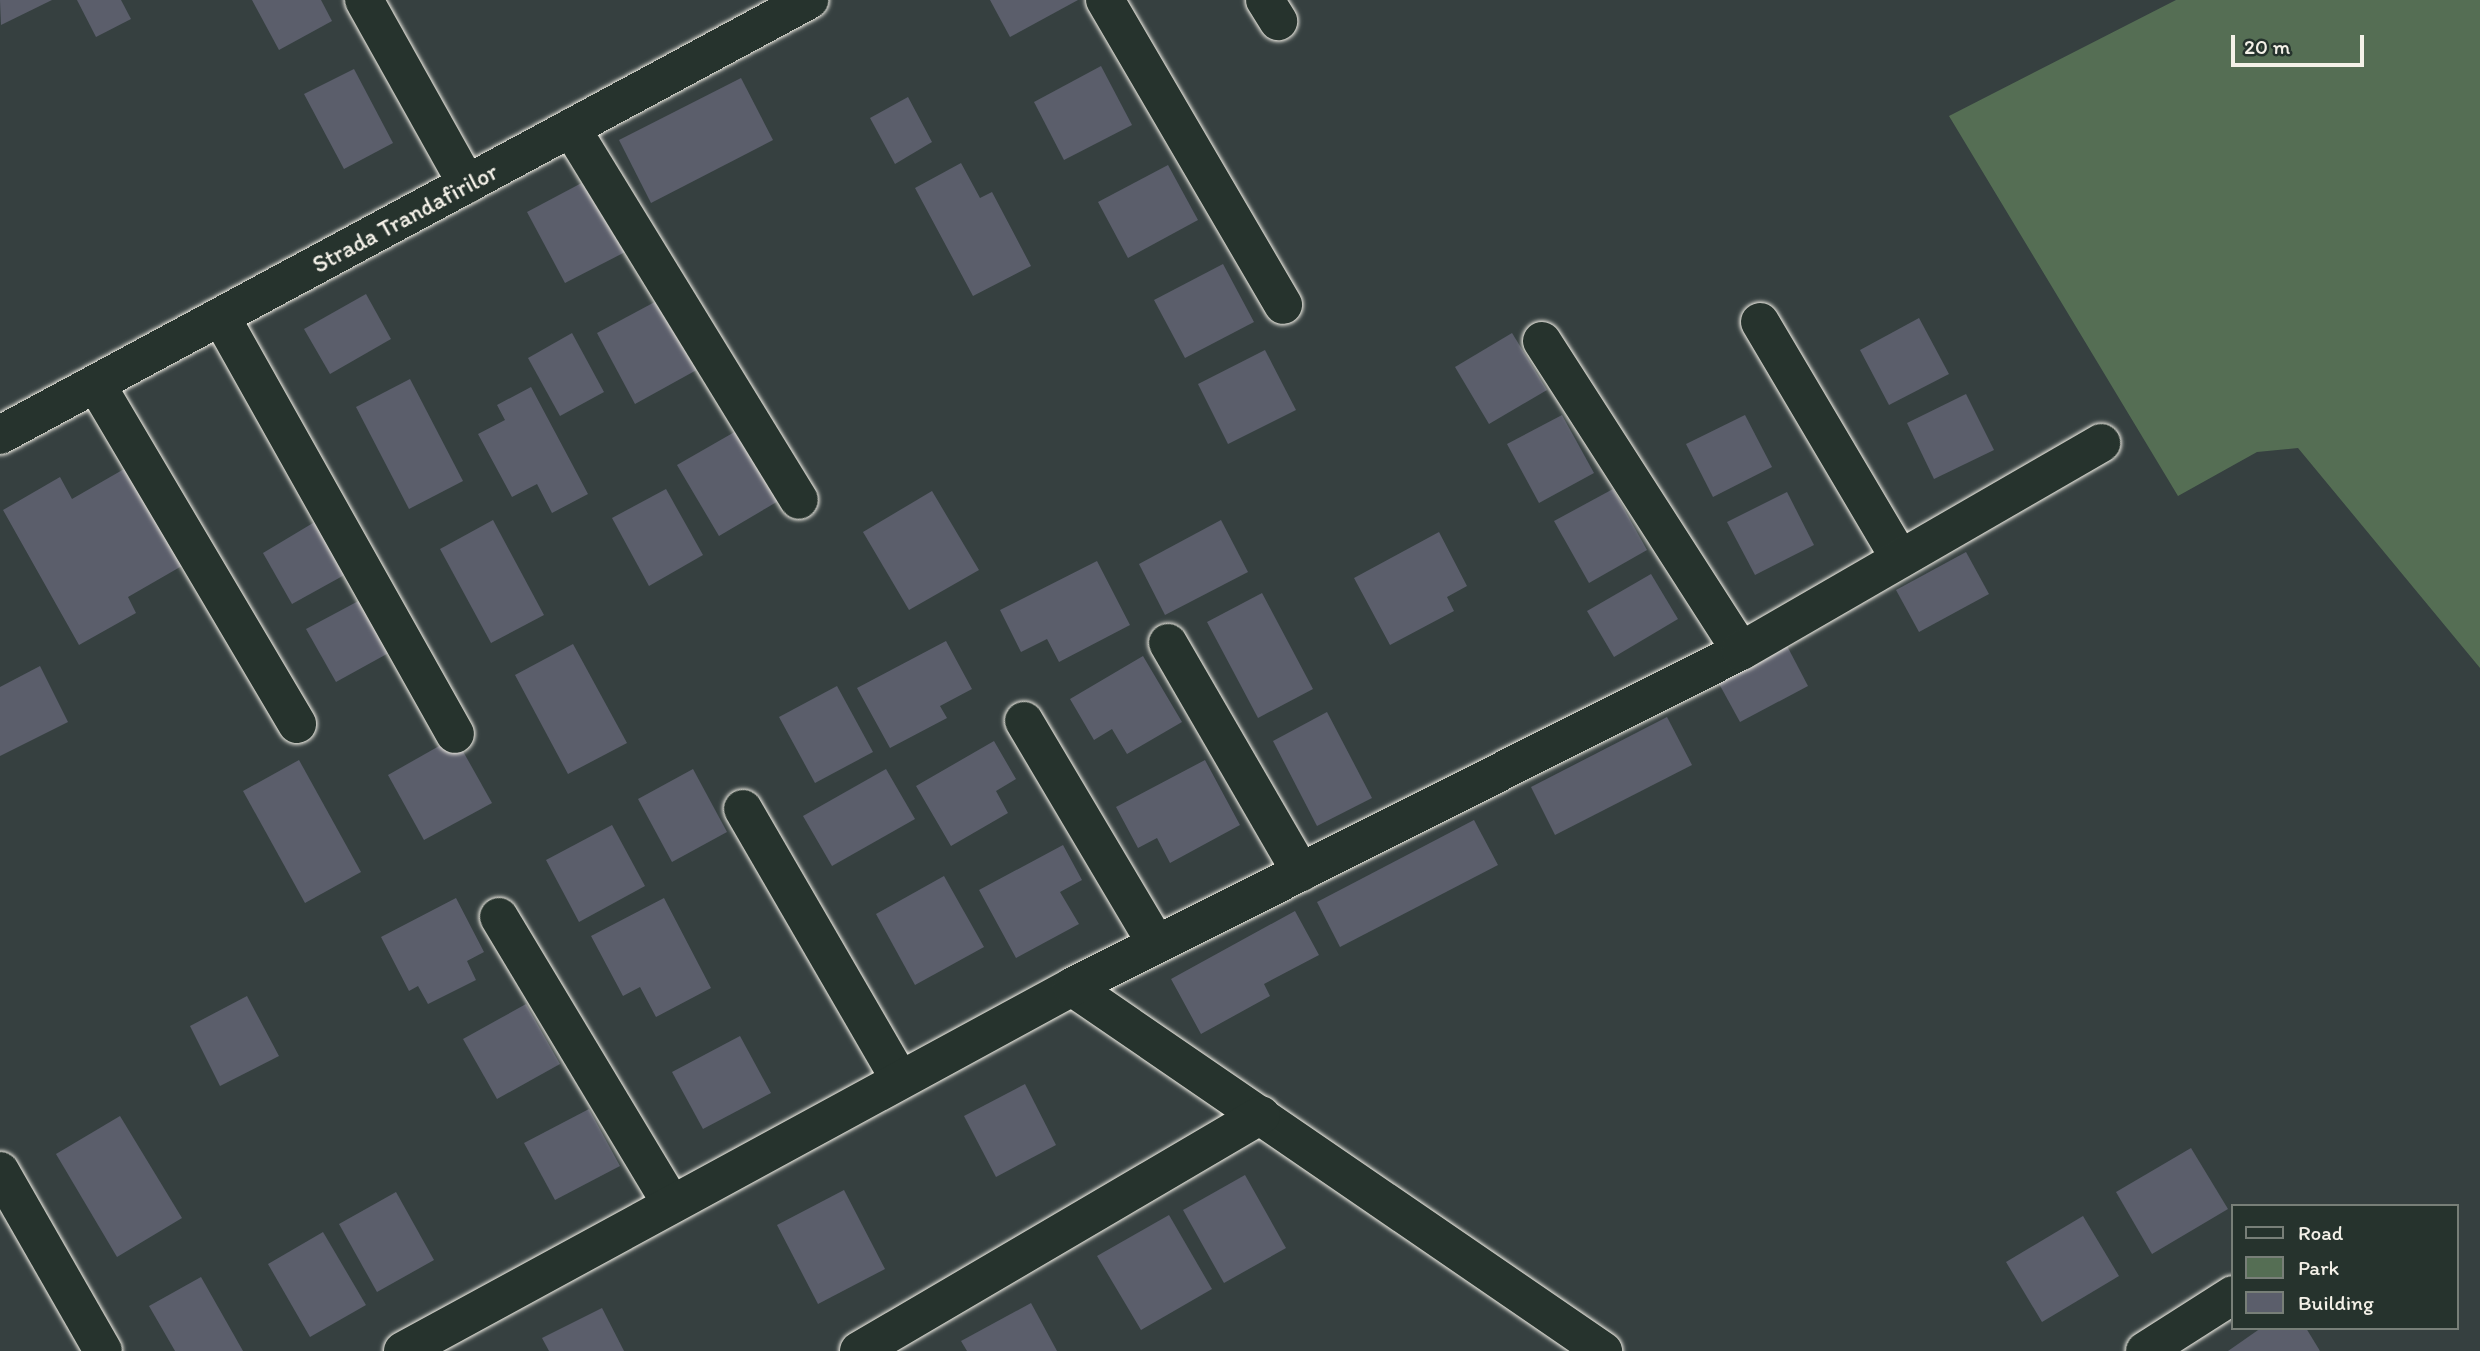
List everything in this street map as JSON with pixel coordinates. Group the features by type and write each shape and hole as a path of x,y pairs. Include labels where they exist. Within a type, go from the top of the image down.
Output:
{"street":[{"path":"365,0 467,184"},
{"name":"Strada Trandafirilor","path":"0,435 809,0"},
{"path":"1105,0 1283,305"},
{"path":"571,128 799,500"},
{"path":"221,317 455,734"},
{"path":"1760,323 1900,559"},
{"path":"1542,341 1741,651"},
{"path":"96,384 297,724"},
{"path":"403,1351 670,1202 1156,943 1741,651 2101,443"},
{"path":"1168,643 1301,872"},
{"path":"1024,721 1156,943"},
{"path":"743,809 900,1078"},
{"path":"499,917 670,1202"},
{"path":"1072,987 1603,1351"},
{"path":"859,1351 1261,1115"},
{"path":"0,1171 103,1351"},
{"path":"2145,1351 2232,1296"}],"green space":[{"path":"2176,0 2480,0 2480,668 2298,448 2257,452 2178,496 1949,116"}],"building":[{"path":"0,0 52,0 1,25"},
{"path":"77,0 121,0 131,19 96,37"},
{"path":"252,0 321,0 332,21 279,50"},
{"path":"990,0 1078,0 1010,37"},
{"path":"1101,66 1132,125 1064,160 1034,102"},
{"path":"354,69 393,143 344,169 304,94"},
{"path":"741,78 773,140 651,203 619,140"},
{"path":"908,97 932,142 895,164 870,118"},
{"path":"961,163 980,198 992,192 1031,266 973,296 915,188"},
{"path":"1168,165 1198,220 1128,258 1098,202"},
{"path":"591,178 629,250 565,283 527,212"},
{"path":"1223,264 1254,322 1185,358 1154,300"},
{"path":"366,294 391,339 330,374 304,329"},
{"path":"664,297 702,367 635,404 597,333"},
{"path":"1919,318 1949,374 1889,405 1860,350"},
{"path":"572,333 604,392 560,416 528,358"},
{"path":"1512,333 1547,390 1489,424 1455,367"},
{"path":"1265,350 1296,410 1228,444 1198,384"},
{"path":"410,379 463,481 409,509 356,407"},
{"path":"531,387 588,494 552,513 537,484 512,497 478,434 505,420 497,405"},
{"path":"1966,394 1994,450 1934,479 1907,423"},
{"path":"1562,415 1594,473 1539,503 1507,444"},
{"path":"1745,415 1772,467 1713,497 1686,444"},
{"path":"738,430 780,500 719,536 677,465"},
{"path":"131,465 187,563 128,597 136,613 79,645 3,510 60,477 72,499"},
{"path":"666,489 703,555 649,586 612,518"},
{"path":"1613,489 1647,550 1589,583 1554,521"},
{"path":"932,491 979,570 909,610 863,532"},
{"path":"1787,492 1814,545 1755,575 1727,522"},
{"path":"318,520 348,573 292,604 263,553"},
{"path":"493,520 544,615 491,643 440,549"},
{"path":"1221,520 1248,572 1165,615 1139,564"},
{"path":"1439,532 1467,586 1447,597 1454,611 1390,645 1354,578"},
{"path":"1966,552 1989,594 1919,632 1896,590"},
{"path":"1097,561 1130,625 1059,662 1047,639 1021,652 1000,610"},
{"path":"1651,574 1678,619 1614,657 1587,611"},
{"path":"1262,593 1313,689 1258,718 1207,622"},
{"path":"364,598 394,650 336,682 306,629"},
{"path":"946,641 972,689 940,706 947,718 890,748 857,688"},
{"path":"573,644 627,743 568,774 515,675"},
{"path":"1786,644 1808,686 1740,722 1717,680"},
{"path":"1143,656 1182,722 1127,754 1112,729 1094,740 1070,699"},
{"path":"40,666 68,722 0,756 0,687"},
{"path":"837,686 873,752 815,783 779,717"},
{"path":"1327,712 1372,798 1317,826 1273,741"},
{"path":"1667,717 1692,765 1555,835 1531,787"},
{"path":"455,737 492,803 424,840 388,775"},
{"path":"994,741 1016,779 996,791 1008,813 951,846 916,786"},
{"path":"299,760 361,872 305,903 243,791"},
{"path":"1205,760 1240,825 1170,863 1157,838 1138,848 1116,807"},
{"path":"693,769 727,832 672,862 638,799"},
{"path":"886,769 915,819 832,866 803,816"},
{"path":"1474,820 1498,865 1340,947 1317,902"},
{"path":"612,825 645,886 579,922 546,860"},
{"path":"1063,845 1082,880 1060,892 1079,924 1016,958 979,890"},
{"path":"944,876 984,947 915,985 876,914"},
{"path":"456,898 484,952 467,961 476,980 428,1004 418,986 409,991 381,937"},
{"path":"664,898 711,988 656,1017 640,987 623,996 591,936"},
{"path":"1295,911 1319,955 1264,984 1270,996 1201,1034 1171,979"},
{"path":"247,996 279,1056 220,1086 190,1026"},
{"path":"526,1004 560,1064 497,1099 463,1039"},
{"path":"740,1036 771,1093 703,1129 672,1072"},
{"path":"1025,1084 1056,1145 996,1177 964,1116"},
{"path":"589,1109 620,1166 555,1200 524,1143"},
{"path":"120,1116 182,1218 117,1257 56,1154"},
{"path":"2191,1148 2228,1209 2152,1254 2116,1192"},
{"path":"1245,1175 1286,1248 1224,1283 1183,1210"},
{"path":"844,1190 885,1269 818,1304 777,1225"},
{"path":"396,1192 434,1260 377,1292 339,1224"},
{"path":"1169,1215 1212,1289 1141,1330 1097,1256"},
{"path":"2083,1216 2119,1276 2042,1322 2006,1262"},
{"path":"323,1232 366,1305 310,1337 268,1264"},
{"path":"201,1277 243,1351 175,1351 149,1306"},
{"path":"1031,1303 1057,1351 967,1351 961,1341"},
{"path":"602,1308 624,1351 549,1351 542,1338"},
{"path":"2258,1330 2307,1330 2320,1351 2228,1351"}]}
